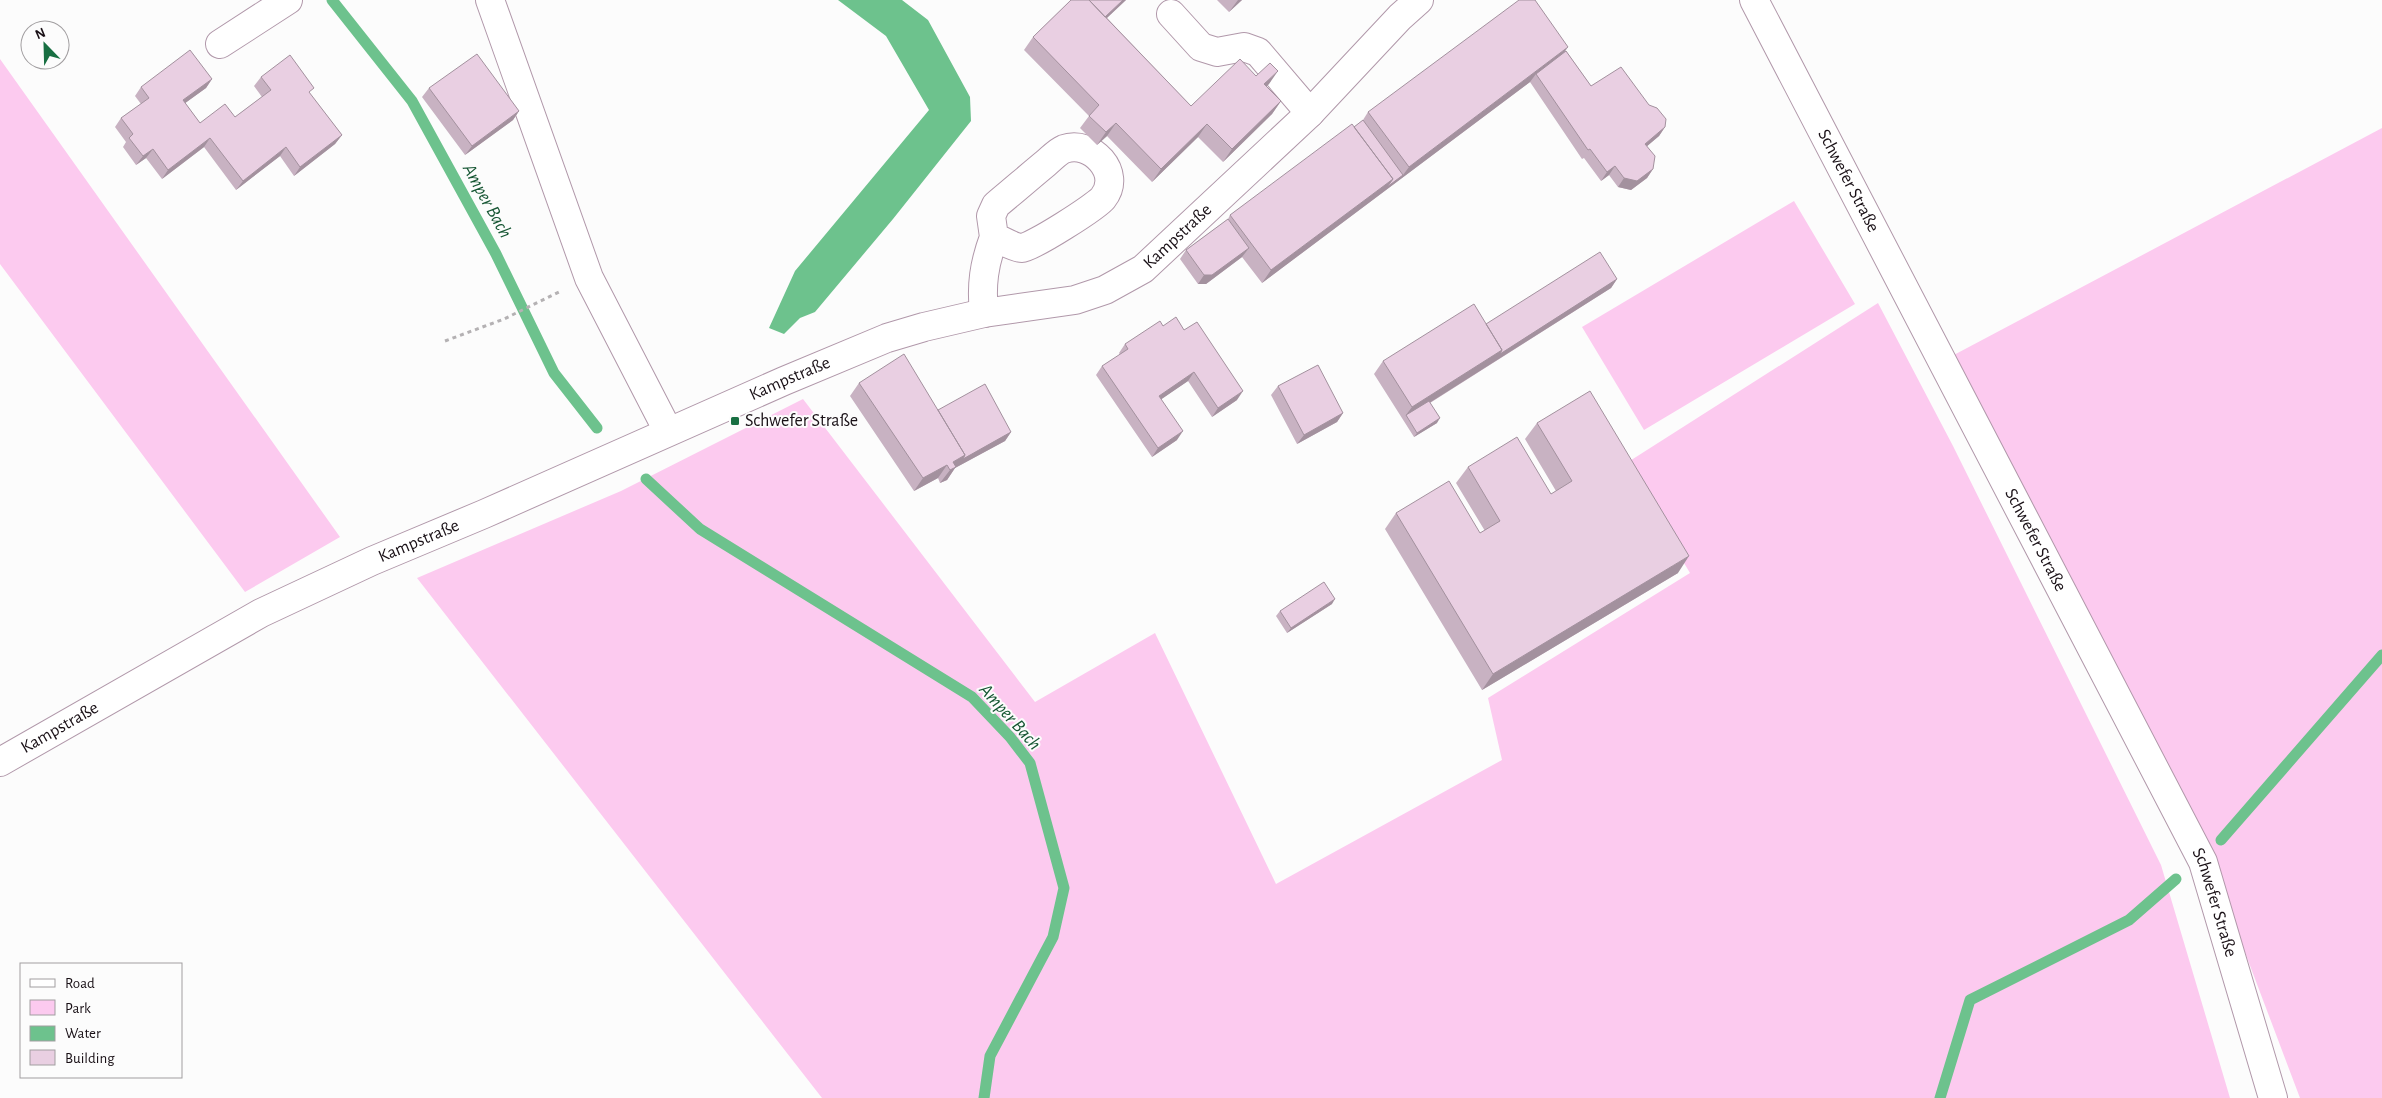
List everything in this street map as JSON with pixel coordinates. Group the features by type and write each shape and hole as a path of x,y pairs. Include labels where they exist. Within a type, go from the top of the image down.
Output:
{"street":[{"path":"220,44 288,0"},
{"path":"490,0 588,278 668,432"},
{"name":"Kampstraße","path":"0,762 261,613 372,561 887,338 984,313 1075,300 1106,290 1144,269 1310,113 1400,17 1420,0"},
{"name":"Schwefer Straße","path":"1754,0 2203,862 2273,1098"},
{"path":"1171,14 1201,46 1217,52 1244,47 1258,52 1310,113"},
{"path":"984,313 982,287 985,262 994,237"}],"path":[{"path":"445,341 504,319 547,299"}],"green space":[{"path":"0,59 340,537 245,592 0,264"},
{"path":"2382,128 2382,1098 2300,1098 2209,857 2200,825 1950,357"},
{"path":"1794,201 1855,304 1644,430 1582,327"},
{"path":"1878,303 1953,446 2161,865 2230,1098 822,1098 417,578 621,491 803,399 1035,702 1155,633 1276,884 1502,760 1488,698 1690,573 1625,464"}],"water":[{"path":"838,0 902,0 928,20 970,97 971,121 893,219 815,312 800,318 784,334 769,328 795,271 929,110 886,36"}],"building":[{"path":"1071,0 1089,0 1191,106 1240,59 1256,76 1270,63 1278,71 1264,84 1281,101 1232,149 1207,124 1161,169 1116,123 1106,132 1089,116 1099,105 1033,37"},
{"path":"1089,0 1123,0 1105,17"},
{"path":"1519,0 1535,0 1568,47 1409,167 1368,112"},
{"path":"190,50 212,79 183,100 200,123 225,104 235,117 271,90 261,77 290,55 314,88 309,92 342,135 300,167 286,147 243,181 210,138 168,170 153,149 143,156 129,138 133,134 121,118 149,98 141,87"},
{"path":"1566,51 1591,86 1621,67 1649,105 1657,108 1666,119 1665,127 1645,144 1655,156 1653,169 1637,181 1624,178 1615,166 1607,172 1590,149 1588,150 1536,74"},
{"path":"477,54 519,111 472,146 429,88"},
{"path":"1363,120 1403,175 1387,187 1393,179 1354,127"},
{"path":"1352,124 1393,179 1271,270 1230,215"},
{"path":"1228,219 1249,248 1212,275 1204,275 1186,250"},
{"path":"1600,252 1617,279 1500,354 1502,350 1486,324"},
{"path":"1474,304 1502,350 1412,407 1383,361"},
{"path":"1176,317 1184,330 1197,322 1243,391 1218,408 1194,372 1159,396 1183,431 1158,448 1102,366 1128,349 1125,344 1160,321 1163,326"},
{"path":"904,354 965,455 953,462 956,467 950,470 947,465 923,478 859,383"},
{"path":"1318,365 1343,413 1304,435 1278,386"},
{"path":"985,384 1011,432 963,459 965,455 938,410"},
{"path":"1590,391 1689,556 1493,674 1396,513 1449,481 1480,533 1500,521 1468,467 1517,437 1551,494 1572,481 1537,423"},
{"path":"1429,401 1440,418 1417,433 1406,415"},
{"path":"1324,582 1335,599 1291,628 1280,611"}],"waterway":[{"name":"Amper Bach","path":"332,0 412,101 496,254 554,373 597,428"},
{"name":"Amper Bach","path":"646,479 700,529 972,697 1010,737 1030,763 1064,888 1053,937 990,1056 984,1098"},
{"path":"2221,840 2382,655"},
{"path":"1940,1098 1970,1000 2129,920 2176,879"}],"place":[{"name":"Schwefer Straße","path":"735,421"}]}
